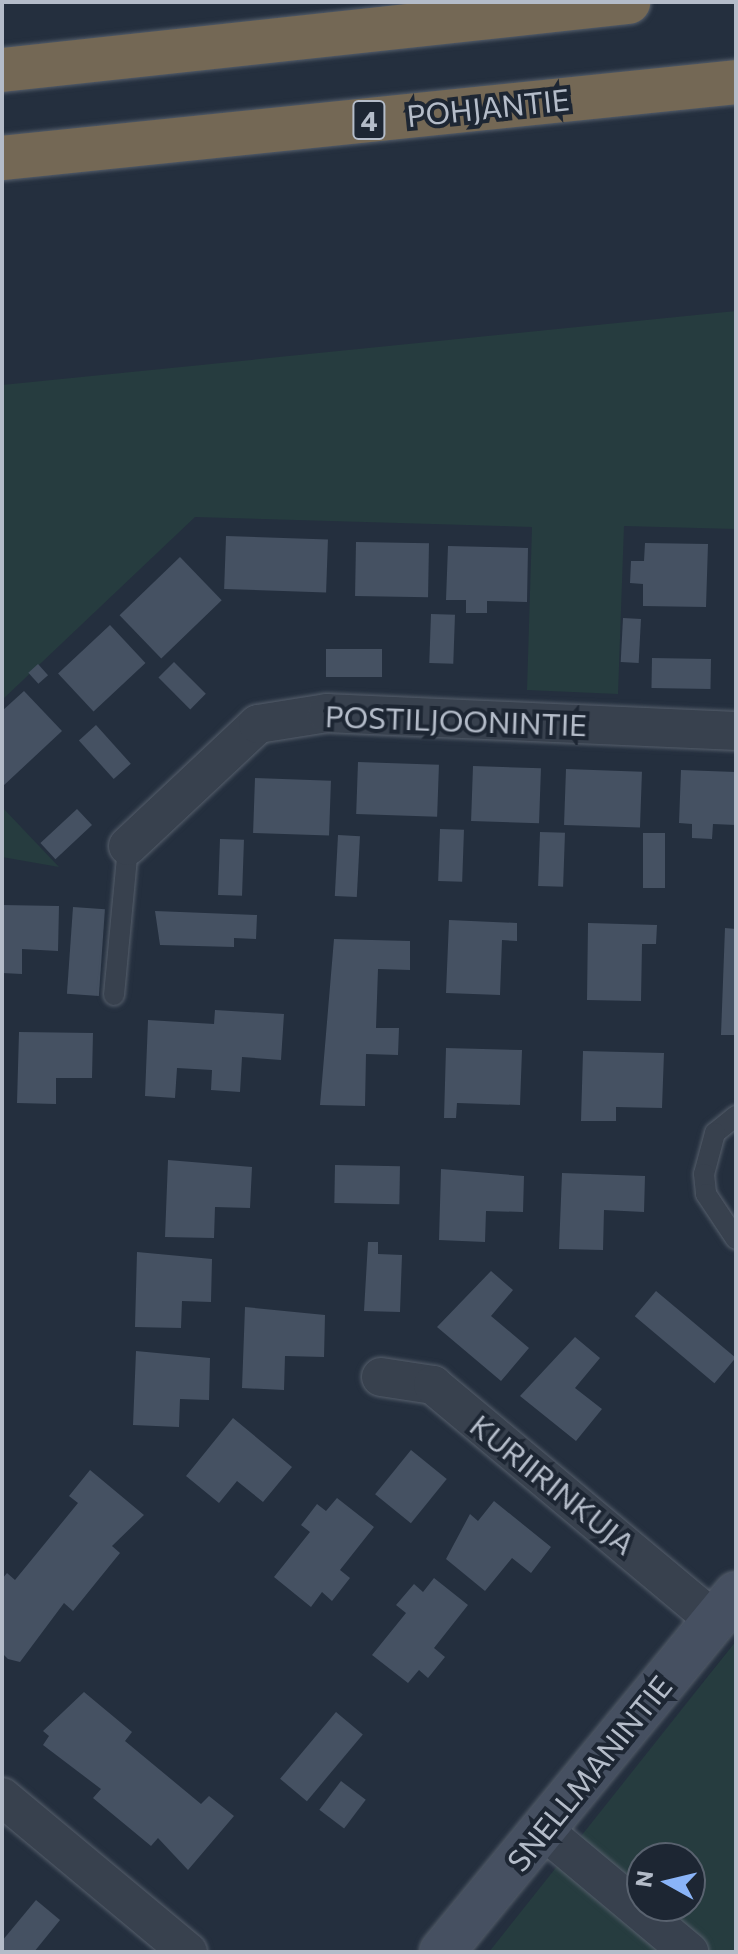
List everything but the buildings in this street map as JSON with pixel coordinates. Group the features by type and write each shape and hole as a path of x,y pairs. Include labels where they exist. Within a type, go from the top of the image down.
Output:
{"highway":[{"path":"2,70 167,57 628,2"},
{"path":"2,44 167,57"},
{"name":"POHJANTIE","path":"2,158 736,82"}],"street":[{"name":"POSTILJOONINTIE","path":"128,846 258,724 327,713 736,731"},
{"name":"KURIIRINKUJA","path":"381,1377 433,1385 725,1607"},
{"name":"SNELLMANINTIE","path":"442,1952 725,1607"},
{"path":"2,1797 188,1952"},
{"path":"542,1829 689,1952"}],"lane":[{"path":"114,995 128,846"},
{"path":"736,1116 715,1133 704,1174 706,1194 736,1239"}],"green space":[{"path":"736,311 736,529 624,526 618,694 527,690 532,527 195,517 2,700 2,385"},
{"path":"2,807 59,867 2,857"},
{"path":"736,1641 736,1952 489,1952"}]}
